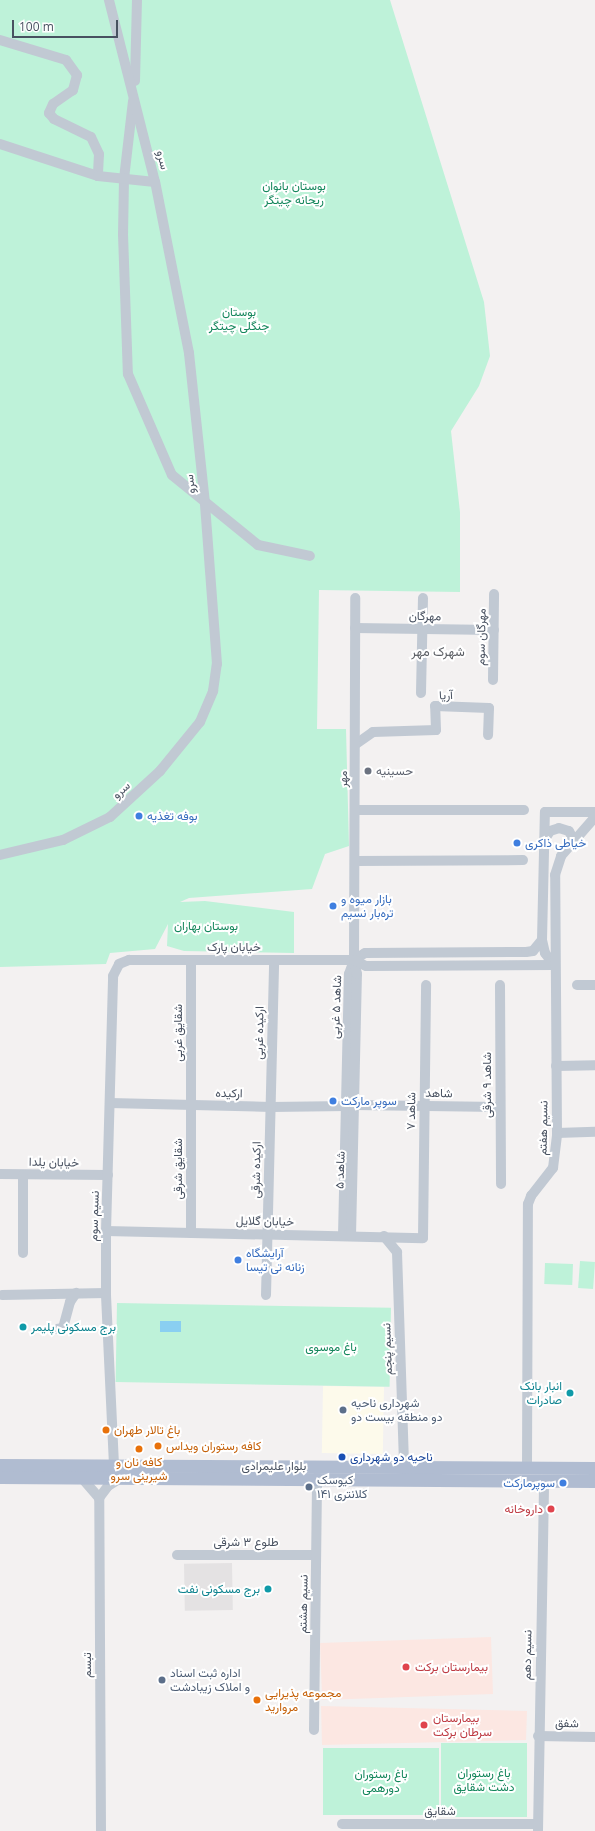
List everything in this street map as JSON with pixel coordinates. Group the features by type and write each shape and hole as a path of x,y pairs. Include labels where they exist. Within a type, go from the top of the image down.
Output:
{"main road":[{"name":"بلوار علیمرادی","path":"0,1465 595,1468"},
{"name":"بلوار علیمرادی","path":"0,1477 317,1477 595,1481"}],"street":[{"name":"سرو","path":"0,855 63,840 110,817 160,771 200,722 213,691 217,664 205,502 188,353 155,182 134,93 109,0"},
{"path":"137,0 134,93 124,179 123,234 128,374 172,475 258,545 310,556"},
{"path":"0,40 66,60 77,75 73,90 53,104 49,113 54,119 91,137 99,154 98,176"},
{"path":"0,144 98,176 155,182"},
{"name":"مهرگان سوم","path":"493,680 494,594"},
{"name":"مهر","path":"354,960 356,810 355,598"},
{"path":"421,693 423,598"},
{"name":"مهرگان","path":"355,628 494,630"},
{"name":"آریا","path":"356,744 373,732 436,730 435,706 489,708 488,735"},
{"path":"356,810 524,810"},
{"path":"554,965 545,953 542,940 545,812 595,812"},
{"name":"نسیم هفتم","path":"527,1468 528,1204 531,1196 554,1168 557,1133 554,965 555,875 562,856 595,817"},
{"path":"545,839 550,831 559,828 569,831 574,841"},
{"path":"355,861 523,860"},
{"name":"خیابان پارک","path":"354,960 365,953 526,952 533,951 542,940"},
{"name":"خیابان پارک","path":"116,968 129,960 354,960 366,966 554,965"},
{"name":"ارکیده غربی","path":"271,1107 274,960"},
{"name":"شاهد ۵ غربی","path":"351,1105 357,974 354,960"},
{"name":"شقایق غربی","path":"191,961 191,1106"},
{"name":"نسیم سوم","path":"114,1465 106,1293 106,1231 113,976 116,968"},
{"name":"شاهد ۷","path":"423,1238 426,985"},
{"name":"شاهد ۹ شرقی","path":"500,985 499,1107 501,1184"},
{"path":"576,985 595,985"},
{"path":"556,1066 595,1065"},
{"name":"ارکیده","path":"110,1103 271,1107 351,1105"},
{"name":"شاهد","path":"351,1105 499,1107"},
{"name":"شاهد ۵","path":"347,1236 351,1105"},
{"name":"شقایق شرقی","path":"191,1106 191,1233"},
{"name":"ارکیده شرقی","path":"267,1234 271,1107"},
{"path":"557,1133 595,1132"},
{"name":"خیابان یلدا","path":"0,1174 108,1175"},
{"path":"23,1174 23,1253"},
{"name":"خیابان گلایل","path":"106,1231 423,1238"},
{"path":"266,1294 267,1234"},
{"name":"نسیم پنجم","path":"384,1236 397,1252 404,1466"},
{"path":"2,1295 106,1293"},
{"path":"57,1329 64,1328 70,1302 76,1294"},
{"path":"81,1477 99,1498 108,1486 123,1477"},
{"name":"نسیم هشتم","path":"314,1730 317,1477"},
{"name":"نسیم دهم","path":"538,1827 538,1736 544,1480"},
{"name":"تبسم","path":"99,1498 102,1831"},
{"name":"طلوع ۳ شرقی","path":"176,1555 316,1555"},
{"name":"شفق","path":"538,1736 595,1737"},
{"name":"شقایق","path":"342,1824 538,1827"}],"shaded area":[{"path":"323,1386 384,1387 383,1454 322,1453"},
{"path":"232,1563 233,1610 185,1611 184,1564"},
{"name":"بیمارستان برکت","path":"491,1637 493,1694 322,1700 320,1643"},
{"name":"بیمارستان سرطان برکت","path":"321,1706 527,1711 526,1740 322,1745"}],"green space":[{"name":"بوستان جنگلی چیتگر","path":"0,0 390,0 484,302 490,356 479,386 451,431 460,512 460,592 319,590 317,729 346,729 349,846 325,854 312,889 189,898 180,902 205,901 294,912 294,953 184,951 167,946 168,924 155,949 110,953 106,964 0,967"},
{"path":"580,1261 595,1262 593,1289 578,1288"},
{"path":"545,1263 573,1264 572,1285 544,1284"},
{"name":"باغ موسوی","path":"117,1303 391,1308 390,1387 116,1382"},
{"name":"باغ رستوران دشت شقایق","path":"441,1743 527,1743 527,1817 441,1817"},
{"name":"باغ رستوران دورهمی","path":"323,1748 439,1748 439,1815 323,1815"}],"water":[{"path":"160,1321 181,1321 181,1332 160,1332"}],"place":[{"name":"حسینیه","path":"368,771"},
{"name":"بوفه تغذیه","path":"139,816"},
{"name":"خیاطی ذاکری","path":"517,843"},
{"name":"بازار میوه و تره‌بار نسیم","path":"333,906"},
{"name":"سوپر مارکت","path":"333,1101"},
{"name":"آرایشگاه زنانه تی تیسا","path":"238,1260"},
{"name":"برج مسکونی پلیمر","path":"23,1327"},
{"name":"انبار بانک صادرات","path":"570,1393"},
{"name":"شهرداری ناحیه دو منطقه بیست دو","path":"343,1410"},
{"name":"باغ تالار طهران","path":"106,1430"},
{"name":"کافه رستوران ویداس","path":"158,1446"},
{"name":"کافه نان و شیرینی سرو","path":"139,1449"},
{"name":"ناحیه دو شهرداری","path":"342,1457"},
{"name":"سوپرمارکت","path":"563,1483"},
{"name":"کیوسک کلانتری ۱۴۱","path":"309,1487"},
{"name":"داروخانه","path":"551,1509"},
{"name":"برج مسکونی نفت","path":"268,1589"},
{"name":"بیمارستان برکت","path":"406,1667"},
{"name":"اداره ثبت اسناد و املاک زیبادشت","path":"162,1680"},
{"name":"مجموعه پذیرایی مروارید","path":"257,1700"},
{"name":"بیمارستان سرطان برکت","path":"424,1725"}],"district":[{"name":"شهرک مهر","path":"438,651"}],"park label":[{"name":"بوستان بانوان ریحانه چیتگر","path":"294,193"},
{"name":"بوستان بهاران","path":"206,926"}]}
